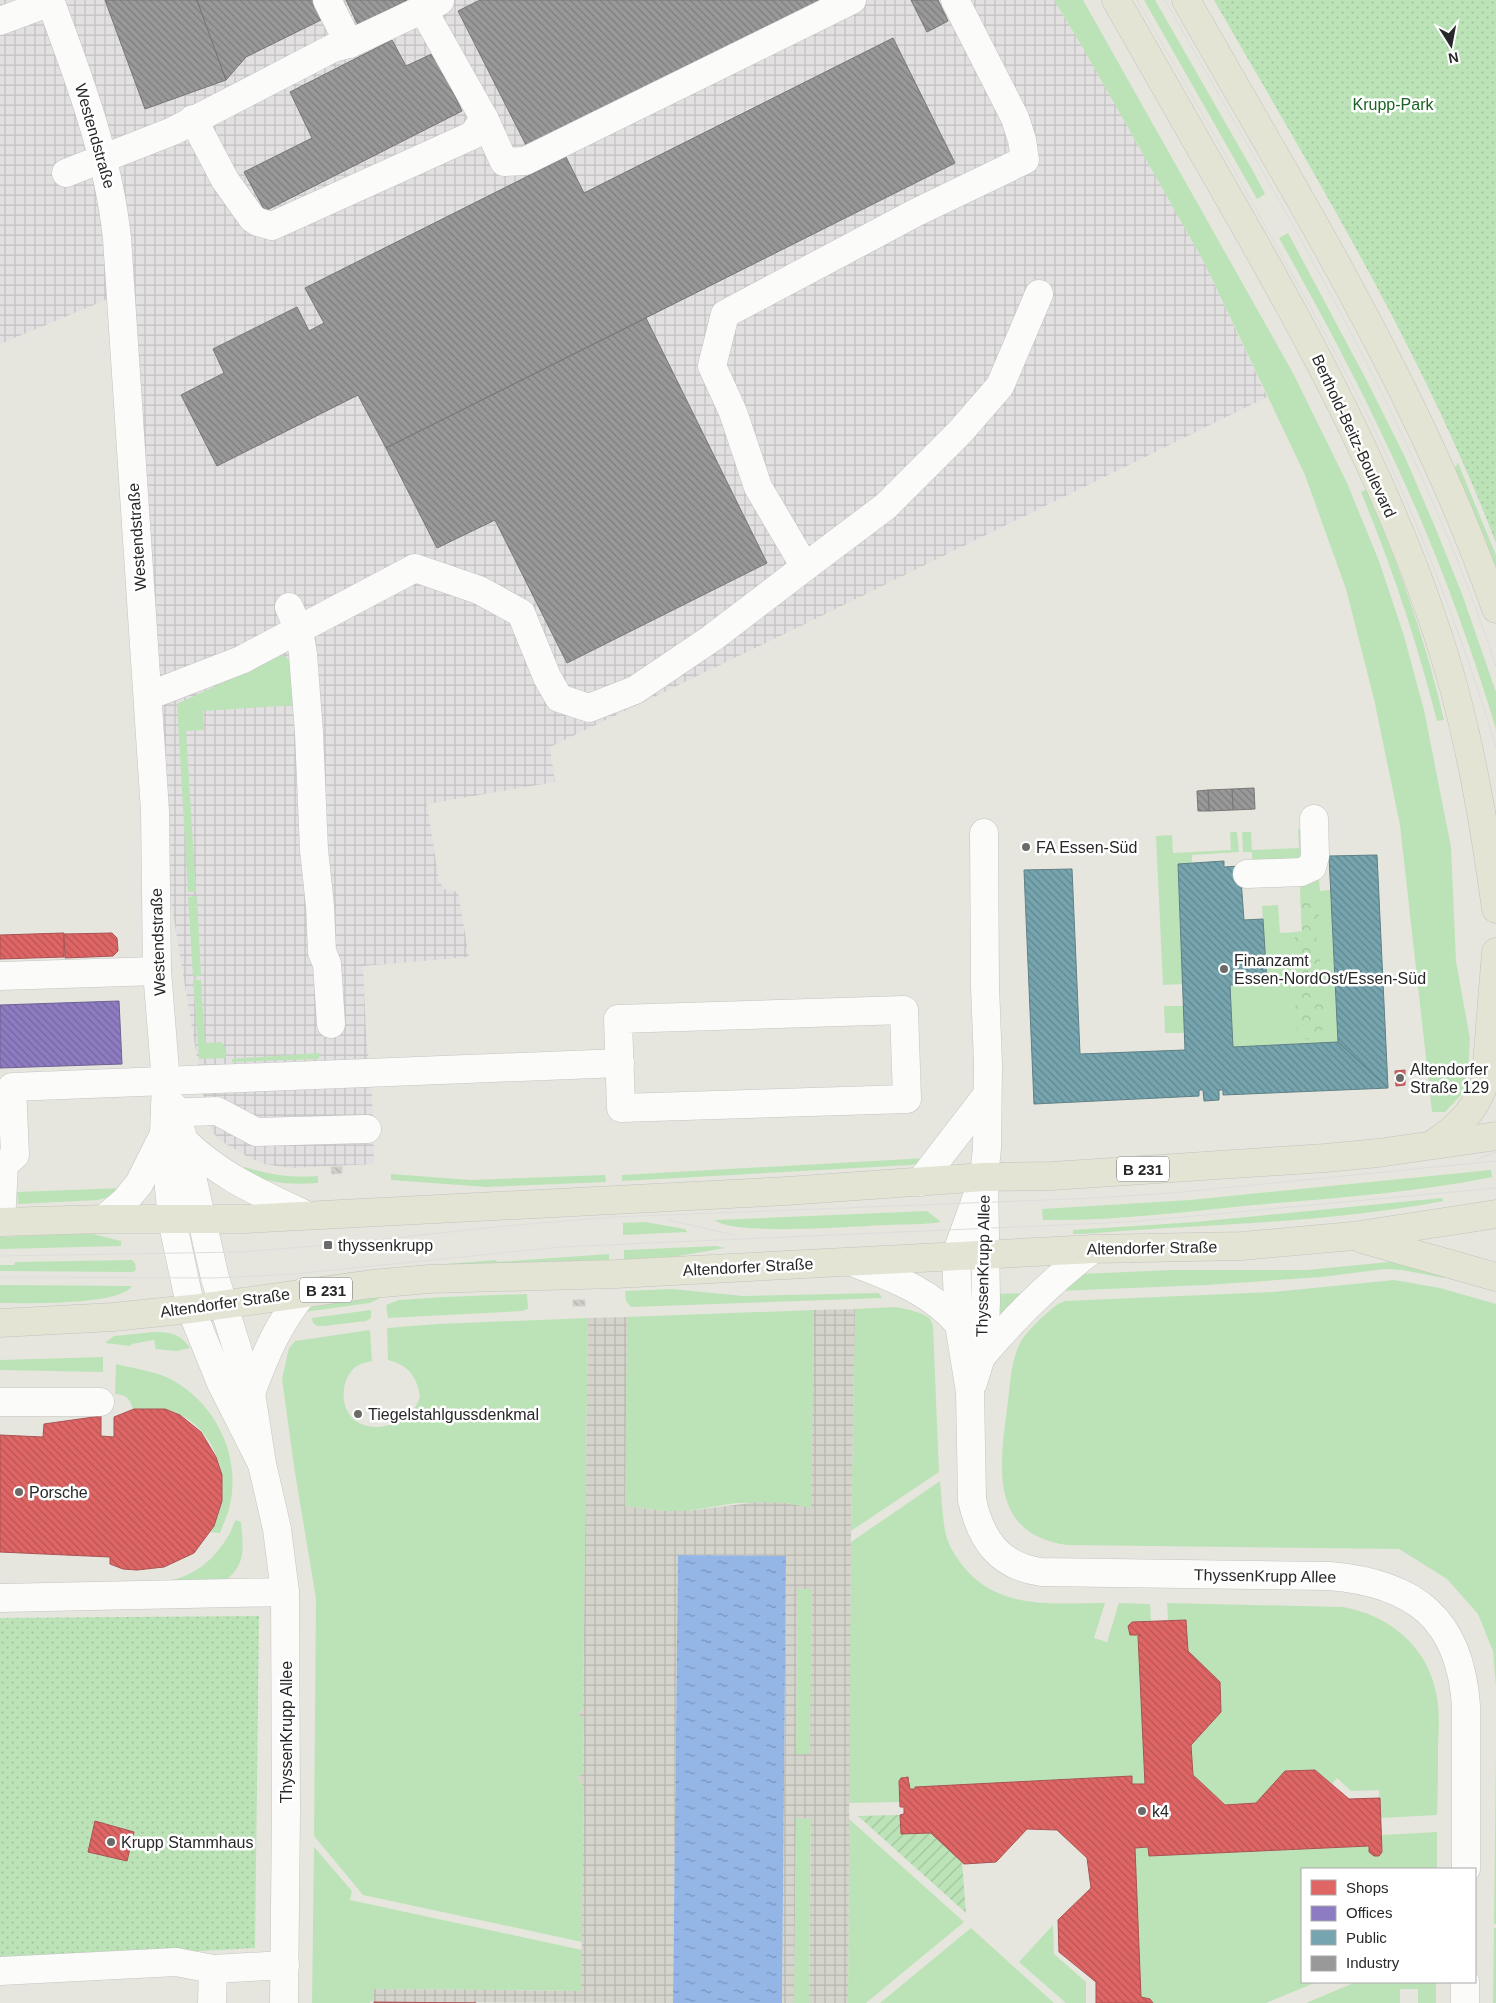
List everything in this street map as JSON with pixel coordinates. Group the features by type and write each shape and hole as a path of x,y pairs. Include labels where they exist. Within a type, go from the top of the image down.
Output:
{"main road":[{"name":"Berthold-Beitz-Boulevard","path":"1116,0 1314,351 1350,423 1394,519 1437,633 1458,702 1477,787 1496,909"},
{"path":"1186,0 1337,266 1391,368 1446,484 1496,609"},
{"path":"1432,1145 1463,1121 1479,1099 1484,1087 1496,952"},
{"name":"B 231","path":"0,1222 104,1219 202,1220 984,1177 1052,1176 1302,1160 1378,1153 1496,1136"},
{"name":"Altendorfer Straße","path":"0,1323 59,1321 191,1309 304,1292 429,1280 616,1274 1093,1249 1242,1246 1353,1236 1496,1214"},
{"path":"1353,1236 1496,1276"}],"street":[{"path":"327,0 349,44"},
{"path":"433,4 430,22 484,118 504,162 526,161 852,0"},
{"path":"805,567 758,488 733,412 712,366 725,314 917,212 1025,160 1022,140 1015,118 955,0"},
{"name":"Westendstraße","path":"0,21 51,1 104,159 114,211 155,811 157,971 166,1082 172,1125 172,1220 191,1309 206,1350"},
{"path":"66,173 173,131 333,48 349,44 433,4"},
{"path":"193,119 225,180 252,218 272,226 473,135 484,118"},
{"path":"148,696 241,660 294,618 415,568 479,590 521,612 547,677 559,698 589,708 635,690 712,638 886,506 960,432 1000,386 1038,294"},
{"path":"294,618 309,733 314,850 320,906 322,952 327,964 331,1024"},
{"path":"1247,874 1301,872 1312,867 1315,856 1314,819"},
{"path":"984,832 987,1095 987,1148 984,1177"},
{"path":"0,976 157,971"},
{"path":"904,1010 907,1099 621,1108 620,1063 618,1019 904,1010"},
{"path":"0,1222 1,1183 4,1164 15,1155 12,1087 620,1063"},
{"path":"920,1182 987,1095"},
{"path":"306,1215 229,1178 200,1157 172,1125 217,1111 256,1132 367,1129"},
{"name":"Westendstraße","path":"104,1219 124,1202 139,1184 172,1125"},
{"name":"Westendstraße","path":"172,1125 202,1220 223,1305"},
{"name":"ThyssenKrupp Allee","path":"970,1392 981,1357 985,1328 984,1177"},
{"name":"ThyssenKrupp Allee","path":"984,1177 956,1255 959,1324 970,1392 970,1482 975,1516 985,1537 1008,1561 1018,1567 1049,1572 1329,1576 1354,1578 1405,1594 1426,1609 1443,1628 1454,1647 1465,1685 1466,1868"},
{"name":"ThyssenKrupp Allee","path":"981,1357 1008,1325 1042,1291 1093,1249"},
{"name":"ThyssenKrupp Allee","path":"852,1262 933,1298 959,1324"},
{"name":"ThyssenKrupp Allee","path":"252,1393 266,1353 277,1329 304,1292"},
{"name":"ThyssenKrupp Allee","path":"223,1305 252,1393 262,1464 277,1529 285,1592 284,2003"},
{"name":"ThyssenKrupp Allee","path":"206,1350 262,1464"},
{"path":"0,1402 100,1402"},
{"path":"0,1598 285,1592"},
{"path":"0,1971 176,1962 213,1969 285,1965"},
{"path":"212,2003 213,1969"},
{"path":"1465,1983 1465,2003"}],"shaded area":[{"path":"0,0 43,0 99,180 108,299 0,344"},
{"path":"50,0 1054,0 1204,262 1267,397 550,747 555,782 427,804 439,881 444,889 458,892 469,957 363,966 366,1032 372,1093 374,1164 290,1168 265,1164 250,1158 223,1142 215,1135 208,1124 153,793 112,221"},
{"path":"855,1309 851,1531 848,2003 809,2003 811,1819 796,1818 794,2003 782,2003 786,1556 678,1555 673,2003 374,2002 374,1989 581,1991 584,1787 577,1778 583,1773 584,1719 578,1714 583,1709 588,1318 627,1317 625,1506 663,1511 687,1511 759,1502 785,1503 811,1508 814,1310","holes":["797,1589 812,1589 810,1754 796,1754"]}],"green space":[{"path":"1054,0 1083,0 1293,373 1347,483 1379,561 1404,636 1424,710 1451,847 1456,961 1470,1039 1468,1072 1461,1095 1445,1112 1432,1112 1400,825 1374,699 1346,589 1305,475 1204,262"},
{"path":"1144,0 1155,0 1253,171 1265,194 1257,199"},
{"name":"Krupp-Park","path":"1214,0 1496,0 1496,543 1467,472 1435,402 1366,266"},
{"path":"1288,233 1367,381 1405,457 1435,527 1462,594 1496,692 1496,729 1474,660 1437,559 1381,432 1324,320 1279,238"},
{"path":"1458,463 1496,555 1496,576 1454,469"},
{"path":"1365,490 1368,492 1411,604 1429,661 1444,720 1437,721 1403,605 1361,492"},
{"path":"282,655 292,661 297,705 203,711 204,730 186,731 196,892 188,892 177,704"},
{"path":"1298,829 1305,829 1305,857 1261,864 1260,859 1252,859 1252,852 1243,852 1242,832 1251,832 1252,850 1299,848"},
{"path":"1230,832 1237,832 1239,852 1192,855 1192,863 1178,864 1183,984 1163,985 1156,836 1172,835 1173,853 1231,850"},
{"path":"1319,878 1320,891 1331,890 1338,1042 1233,1047 1230,985 1267,983 1262,906 1278,905 1280,933 1302,932 1300,882"},
{"path":"1310,890 1319,901 1315,911 1319,915 1318,921 1315,923 1321,932 1316,939 1320,947 1320,953 1317,954 1323,967 1321,972 1324,977 1321,993 1323,995 1319,1001 1323,1004 1324,1009 1318,1014 1324,1022 1324,1029 1320,1032 1317,1039 1313,1041 1301,1037 1295,1025 1297,1021 1294,1017 1295,1006 1298,1001 1294,991 1296,987 1293,982 1295,972 1291,965 1294,962 1292,952 1295,940 1294,932 1302,931 1300,892"},
{"path":"197,896 201,976 193,977 188,897"},
{"path":"193,980 201,980 205,1043 221,1042 225,1047 226,1058 199,1059"},
{"path":"1164,1006 1184,1006 1185,1033 1165,1033"},
{"path":"319,1053 319,1058 317,1059 232,1062 232,1059"},
{"path":"927,1158 922,1162 911,1165 622,1181 622,1175"},
{"path":"245,1167 281,1175 299,1177 318,1176 318,1183 297,1184 270,1181 242,1170"},
{"path":"1491,1170 1492,1177 1463,1183 1374,1194 1148,1216 1043,1220 1042,1209 1190,1200"},
{"path":"391,1174 471,1180 605,1175 606,1182 487,1187 391,1180"},
{"path":"123,1188 112,1196 98,1200 18,1204 17,1192"},
{"path":"1442,1198 1443,1201 1398,1209 1308,1219 1073,1234 1073,1230 1195,1222"},
{"path":"927,1211 941,1222 769,1229 726,1225 715,1220"},
{"path":"645,1222 685,1229 687,1232 623,1235 623,1223"},
{"path":"93,1234 121,1241 121,1246 0,1249 0,1237"},
{"path":"716,1246 725,1248 667,1258 624,1259 624,1250"},
{"path":"609,1254 609,1260 408,1267 496,1260 497,1262"},
{"path":"132,1260 135,1263 136,1270 133,1272 0,1271 0,1265 14,1265 15,1262"},
{"path":"1399,1262 1450,1275 1444,1278 1402,1270 1385,1269 1321,1277 1206,1285 1058,1291 1080,1274 1172,1270 1307,1270"},
{"path":"1394,1280 1440,1288 1496,1304 1496,1687 1493,1651 1478,1614 1447,1579 1399,1549 1067,1545 1042,1538 1024,1528 1012,1513 1005,1495 1002,1475 1002,1454 1014,1360 1019,1345 1026,1334 1058,1304 1065,1301 1273,1292"},
{"path":"0,1285 132,1286 124,1292 91,1300 49,1303 0,1303"},
{"path":"672,1289 743,1296 879,1293 882,1298 631,1307 626,1301 625,1291"},
{"path":"1030,1293 999,1320 997,1294"},
{"path":"527,1294 528,1309 522,1311 388,1318 386,1305 399,1300"},
{"path":"384,1296 370,1303 304,1312 315,1305"},
{"path":"895,1307 924,1315 930,1319 933,1325 939,1472 851,1531 855,1309"},
{"path":"371,1310 371,1318 366,1321 317,1326 313,1323 312,1318"},
{"path":"814,1310 812,1509 785,1503 736,1503 687,1511 663,1511 624,1506 627,1317"},
{"path":"588,1318 583,1709 578,1714 584,1718 583,1773 577,1778 584,1787 582,1942 363,1895 314,1836 316,1599 295,1473 282,1379 289,1348 295,1341 370,1330 372,1361 358,1365 350,1373 345,1385 344,1398 347,1410 356,1421 371,1427 380,1427 404,1418 410,1413 420,1397 417,1383 410,1372 401,1365 388,1360 387,1328"},
{"path":"154,1332 175,1335 187,1343 190,1348 176,1351 156,1349 154,1340 130,1346 105,1343 114,1336"},
{"path":"103,1357 103,1372 0,1370 0,1360"},
{"path":"116,1364 153,1373 174,1381 189,1391 213,1418 222,1434 232,1468 230,1505 220,1533 210,1532 218,1517 222,1500 220,1466 214,1450 193,1423 179,1414 168,1410 133,1409 127,1398 115,1394"},
{"path":"940,1481 948,1541 970,1574 984,1586 1000,1594 1033,1602 1105,1603 1094,1638 1107,1642 1119,1603 1150,1604 1151,1622 1132,1622 1128,1628 1130,1635 1141,1635 1145,1784 910,1789 910,1780 905,1776 899,1781 900,1802 848,1803 851,1542"},
{"path":"236,1520 241,1522 243,1547 240,1561 232,1575 225,1581 168,1581 195,1571 209,1560 228,1536"},
{"path":"797,1589 812,1589 811,1754 796,1754"},
{"path":"1167,1603 1343,1607 1359,1611 1389,1624 1413,1645 1422,1657 1430,1672 1437,1695 1439,1724 1437,1815 1380,1818 1379,1790 1351,1791 1337,1778 1332,1784 1315,1770 1285,1771 1256,1803 1225,1805 1193,1775 1191,1745 1221,1712 1220,1682 1188,1651 1186,1620 1168,1621"},
{"path":"259,1616 255,1948 0,1962 0,1618"},
{"path":"1496,1752 1496,1924 1494,1924"},
{"path":"900,1815 901,1834 931,1833 962,1862 966,1913 858,1816"},
{"path":"796,1818 811,1819 809,2003 794,2003"},
{"path":"849,1819 964,1922 866,2003 848,2003"},
{"path":"1437,1832 1437,1868 1301,1868 1301,1983 1315,1983 1266,2003 1153,2003 1150,1999 1141,1997 1135,1848 1148,1847 1149,1856 1369,1846 1370,1852 1376,1856 1382,1852 1382,1835"},
{"path":"314,1847 352,1891 350,1900 582,1950 581,1991 375,1989 374,2002 370,2001 370,2003 312,2003"},
{"path":"1053,1925 1054,1954 1086,1982 1086,2003 1066,2003 1019,1962"},
{"path":"971,1928 1054,2003 880,2003"},
{"path":"1494,1928 1496,1928 1496,2003 1493,2003"},
{"path":"1354,1983 1436,1983 1436,2003 1418,2003 1418,1989 1400,1989 1400,2003 1306,2003"}],"water":[{"path":"678,1555 786,1556 782,2003 673,2003"}],"building: Shops":[{"path":"64,933 64,957 0,959 0,935"},
{"path":"112,933 117,938 118,951 113,956 65,958 64,934"},
{"name":"Altendorfer Straße 129","path":"1405,1070 1405,1085 1396,1086 1395,1071"},
{"path":"134,1409 165,1409 180,1415 201,1432 216,1457 222,1475 222,1501 214,1526 194,1553 164,1567 137,1570 123,1569 110,1564 110,1557 0,1552 0,1435 43,1437 44,1424 101,1416 101,1436 114,1437 114,1417"},
{"name":"k4","path":"1186,1620 1188,1651 1220,1682 1221,1712 1191,1745 1193,1775 1225,1805 1256,1803 1285,1771 1315,1770 1349,1799 1380,1798 1382,1852 1379,1856 1374,1856 1369,1852 1369,1846 1149,1856 1148,1847 1135,1848 1141,1997 1150,1999 1153,2003 1096,2003 1096,1982 1059,1952 1058,1920 1091,1888 1087,1858 1057,1830 1027,1829 996,1862 964,1864 931,1833 901,1834 900,1815 904,1814 904,1807 900,1807 899,1781 901,1778 908,1777 910,1789 915,1789 915,1787 1132,1776 1132,1784 1145,1784 1138,1636 1141,1635 1130,1635 1128,1626 1132,1622"},
{"name":"Krupp Stammhaus","path":"95,1821 134,1832 127,1861 88,1852"},
{"path":"374,2002 476,2003 374,2003"}],"building: Offices":[{"path":"119,1001 122,1064 0,1068 0,1005"}],"building: Public":[{"name":"Finanzamt Essen-NordOst/Essen-Süd","path":"1377,855 1388,1088 1338,1042 1329,856"},
{"name":"Finanzamt Essen-NordOst/Essen-Süd","path":"1224,861 1224,867 1240,866 1244,920 1263,919 1267,983 1230,985 1233,1047 1338,1042 1388,1088 1223,1095 1223,1090 1219,1090 1219,1100 1204,1101 1203,1090 1199,1090 1199,1096 1034,1104 1024,870 1072,869 1080,1054 1185,1050 1178,864"}],"building: Industry":[{"path":"105,0 197,0 226,80 145,109"},
{"path":"197,0 314,0 323,19 246,57 226,80"},
{"path":"346,0 407,0 358,25"},
{"path":"480,0 829,0 529,151 458,11"},
{"path":"911,0 938,0 948,21 927,32"},
{"path":"893,38 955,163 386,448 358,395 217,466 181,395 224,373 213,349 297,307 309,331 324,323 305,288 566,157 584,193"},
{"path":"392,40 406,66 434,53 462,111 265,211 244,172 312,138 290,92"},
{"path":"646,318 767,563 567,663 495,520 437,548 386,448"},
{"path":"1254,788 1255,809 1233,810 1232,789"},
{"path":"1232,789 1233,810 1209,811 1208,790"},
{"path":"1208,790 1209,811 1198,811 1197,791"}],"building: Other":[{"path":"331,1167 342,1167 342,1173 332,1174"},
{"path":"573,1300 585,1300 585,1306 573,1306"}],"tram line":[{"path":"1137,0 1311,309 1373,426 1416,523 1445,597 1472,671 1496,747"},
{"path":"1165,0 1303,243 1389,408 1429,492 1464,578 1496,666"},
{"path":"1477,1159 1496,1152"},
{"path":"0,1256 241,1252 615,1217 1095,1198 1172,1193 1496,1161"},
{"path":"0,1277 215,1278 294,1274 560,1247 1129,1222 1496,1188"},
{"path":"668,1220 734,1235"}],"place":[{"name":"FA Essen-Süd","path":"1026,847"},
{"name":"Finanzamt Essen-NordOst/Essen-Süd","path":"1224,969"},
{"name":"Altendorfer Straße 129","path":"1400,1078"},
{"name":"thyssenkrupp","path":"328,1245"},
{"name":"Tiegelstahlgussdenkmal","path":"358,1414"},
{"name":"Porsche","path":"19,1492"},
{"name":"k4","path":"1142,1811"},
{"name":"Krupp Stammhaus","path":"111,1842"}]}
